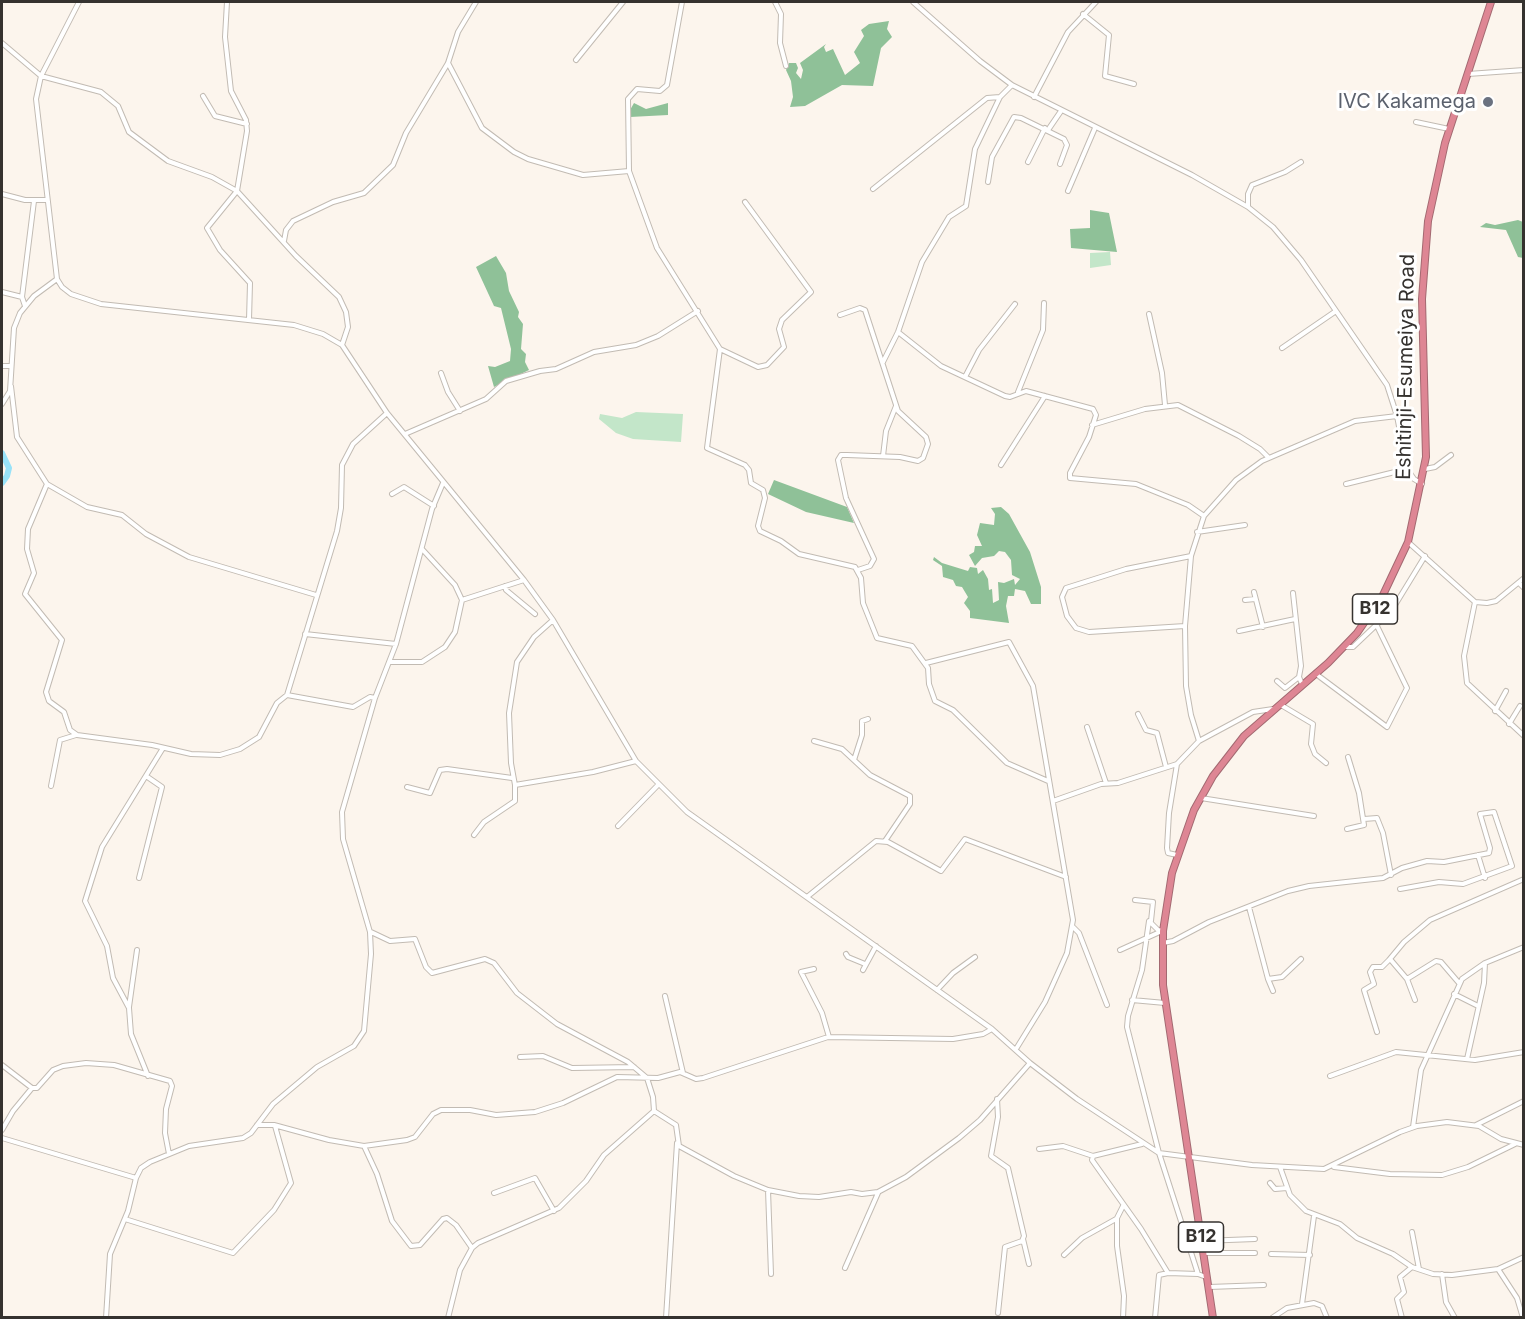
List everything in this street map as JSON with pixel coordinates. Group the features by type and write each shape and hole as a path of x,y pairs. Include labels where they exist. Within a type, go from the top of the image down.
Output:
{"highway":[{"name":"Eshitinji-Esumeiya Road","path":"1188,1158 1166,1003 1162,943 1177,855 1200,798 1230,753 1274,709 1344,647 1383,596 1408,542 1425,469 1423,255 1437,169 1491,2"},
{"name":"B12","path":"1188,1158 1213,1317"}],"street":[{"path":"79,2 41,76 36,99 57,279 71,294 101,304 294,325 324,334 342,345 355,361 387,413 524,580 553,620 636,761 687,812 992,1029 1030,1063 1159,1153 1280,1167 1324,1169 1334,1167 1413,1127 1447,1122 1474,1125 1501,1139 1524,1145"},
{"path":"227,2 225,38 231,91 248,124 237,191 207,228 220,250 250,283 249,320"},
{"path":"284,242 286,230 293,221 316,209 364,193 393,165 412,122 448,63 458,32 476,2"},
{"path":"576,60 623,2"},
{"path":"682,2 667,85 660,91 637,89 628,99 629,171 657,248 720,349 758,367 767,365 784,347 779,329 782,320 811,292 746,202"},
{"path":"774,2 781,14 780,44 786,66"},
{"path":"913,2 980,61 1012,85 1192,175 1248,207 1283,236 1387,385 1397,416 1407,469 1422,485"},
{"path":"1034,98 1050,61 1068,32 1096,2"},
{"path":"1083,14 1109,35 1105,76 1134,84"},
{"path":"2,43 41,76 101,92 118,106 129,132 168,161 212,177 237,191 339,297 346,312 348,327 342,345"},
{"path":"448,63 482,128 514,152 528,159 583,175 629,171"},
{"path":"1467,74 1524,70"},
{"path":"883,363 898,332 922,262 949,217 966,206 975,149 1000,97 1012,85"},
{"path":"203,96 215,116 248,124"},
{"path":"873,189 987,98 1000,97"},
{"path":"1029,162 1046,129 1061,111"},
{"path":"988,182 992,157 1014,117 1046,129 1066,142 1060,164"},
{"path":"1416,122 1449,129"},
{"path":"1068,191 1095,128"},
{"path":"1248,207 1248,194 1252,185 1285,172 1301,162"},
{"path":"2,194 34,201 47,200"},
{"path":"25,306 22,297 34,201"},
{"path":"57,279 25,306 14,328 10,366 17,437 47,484 87,507 122,515 146,534 189,556 316,596"},
{"path":"2,292 22,297"},
{"path":"898,332 941,366 1010,397 1018,392 1043,330 1044,303"},
{"path":"965,377 979,350 1015,304"},
{"path":"840,315 860,308 865,310 896,405 908,422 926,437 927,444 923,458 918,461 883,456 841,455 838,460 846,498 874,559 870,566 858,570"},
{"path":"405,434 486,399 506,381 556,369 594,352 636,345 651,339 698,311"},
{"path":"1282,348 1336,311"},
{"path":"1149,314 1162,373 1165,405"},
{"path":"720,349 708,450 745,465 749,470 751,483 763,490 765,498 758,526 760,531 781,541 799,555 849,564 858,570 863,603 877,638 912,646 926,663 935,701 953,710 1007,763 1048,781"},
{"path":"2,366 10,366"},
{"path":"441,373 448,393 460,411"},
{"path":"2,404 11,386"},
{"path":"1018,392 1046,396 1093,409 1096,415 1070,473 1070,478 1136,484 1188,505 1203,516"},
{"path":"1001,465 1046,396"},
{"path":"883,456 886,431 896,405"},
{"path":"1092,425 1165,405 1190,410 1253,444 1268,457"},
{"path":"51,786 60,740 77,735 204,756 240,749 259,737 277,703 287,695 337,531 341,508 342,465 353,444 387,413"},
{"path":"1199,741 1186,686 1185,626 1191,556 1203,516 1236,480 1268,457 1355,421 1397,416"},
{"path":"1425,469 1436,466 1451,455"},
{"path":"1346,484 1407,469"},
{"path":"106,1317 110,1254 125,1219 136,1178 150,1162 203,1143 235,1141 251,1133 273,1104 317,1067 360,1040 364,1030 367,1006 370,932 342,826 342,812 375,698 396,644 434,506 443,482"},
{"path":"47,484 28,529 27,549 34,573 25,594 62,640 47,697 66,716 70,730 77,735"},
{"path":"392,494 404,487 434,506"},
{"path":"1197,532 1245,525"},
{"path":"1408,542 1475,602 1496,601 1524,578"},
{"path":"390,662 422,662 445,647 455,632 462,600 455,585 422,548"},
{"path":"1185,626 1089,632 1076,628 1067,615 1062,597 1066,588 1126,569 1191,556"},
{"path":"1344,647 1353,647 1377,626 1403,595 1425,556"},
{"path":"462,600 524,580"},
{"path":"1519,583 1524,588"},
{"path":"505,586 506,590 535,614"},
{"path":"1254,592 1263,627"},
{"path":"1293,593 1301,666 1299,677 1303,685"},
{"path":"1245,600 1255,599"},
{"path":"1475,602 1464,656 1467,683 1509,724 1523,734"},
{"path":"1239,631 1295,619"},
{"path":"474,835 484,822 515,801 509,713 517,662 534,637 553,620"},
{"path":"1316,674 1387,727 1406,692 1407,684 1377,626"},
{"path":"305,634 396,644"},
{"path":"926,663 1008,642 1033,686 1073,927 1067,953 1045,1002 1016,1049"},
{"path":"1277,681 1285,688 1299,677"},
{"path":"1495,711 1506,691"},
{"path":"287,695 353,707 370,697 375,698"},
{"path":"1280,704 1313,724 1311,744 1315,754 1326,763"},
{"path":"1509,724 1520,706"},
{"path":"1053,801 1106,783 1118,783 1177,764 1199,741 1253,712 1274,709"},
{"path":"1138,714 1146,730 1157,733 1166,767"},
{"path":"854,760 862,735 862,721 868,719"},
{"path":"1087,728 1106,783"},
{"path":"814,741 842,749 870,774 907,793 911,800 885,841"},
{"path":"129,1008 115,986 107,946 85,901 102,847 163,748"},
{"path":"1347,829 1364,825 1348,758"},
{"path":"515,785 593,772 636,761"},
{"path":"1177,764 1169,813 1167,848 1168,852 1177,855"},
{"path":"407,787 430,793 437,774 440,770 447,769 512,777"},
{"path":"139,878 162,789 161,784 146,776"},
{"path":"618,826 658,784"},
{"path":"1200,798 1314,816"},
{"path":"1162,943 1173,941 1209,922 1288,891 1310,886 1372,880 1427,861 1443,862 1489,853 1490,848 1480,814 1494,812 1512,866 1485,878 1463,884 1438,882 1400,889"},
{"path":"1364,819 1377,818 1383,833 1391,875"},
{"path":"807,897 855,860 869,845 885,841 941,871 965,838 1066,877"},
{"path":"1478,855 1485,878"},
{"path":"1377,1032 1364,990 1374,984 1370,972 1372,968 1382,967 1415,931 1430,920 1524,879"},
{"path":"1135,900 1153,902 1142,970 1128,1016 1129,1041 1159,1153 1198,1274"},
{"path":"1249,907 1273,991"},
{"path":"1151,921 1158,930 1163,931"},
{"path":"1073,927 1082,939 1107,1005"},
{"path":"1120,950 1163,931"},
{"path":"370,932 390,941 415,939 426,967 432,973 485,960 494,963 517,993 557,1024 634,1067 647,1078 654,1111"},
{"path":"863,970 876,946"},
{"path":"1413,1127 1417,1090 1426,1054 1459,983 1485,963 1524,947"},
{"path":"137,950 129,1008 131,1034 148,1076"},
{"path":"846,954 865,964"},
{"path":"937,990 952,972 975,957"},
{"path":"1268,978 1281,977 1301,959"},
{"path":"1389,960 1399,966 1415,1000"},
{"path":"1407,980 1436,961 1441,962 1459,983"},
{"path":"1467,1059 1484,983 1485,963"},
{"path":"814,969 801,972 822,1013 829,1037"},
{"path":"1454,994 1478,1006"},
{"path":"665,996 683,1072"},
{"path":"1132,1000 1166,1003"},
{"path":"257,1125 274,1125 329,1140 364,1146 415,1137 433,1114 441,1110 454,1109 496,1115 519,1114 563,1103 617,1077 637,1075 647,1078 683,1072 696,1079 703,1078 829,1037 953,1039 992,1029"},
{"path":"1330,1076 1391,1053 1467,1059 1524,1052"},
{"path":"520,1057 543,1056 572,1068 634,1067"},
{"path":"2,1130 13,1111 32,1088 42,1086 53,1070 63,1066 86,1063 114,1065 172,1083 166,1109 165,1133 169,1154"},
{"path":"677,1143 734,1176 768,1190 819,1197 841,1193 878,1192 906,1177 959,1138 980,1120 1030,1063"},
{"path":"2,1065 32,1088"},
{"path":"997,1098 998,1117 991,1156 1006,1164 1010,1171 1029,1264"},
{"path":"1474,1125 1524,1101"},
{"path":"654,1111 673,1121 677,1143 666,1317"},
{"path":"448,1317 460,1270 472,1248 497,1234 554,1211 575,1193 604,1155 654,1111"},
{"path":"125,1219 233,1253 274,1210 291,1183 274,1125"},
{"path":"2,1138 136,1178"},
{"path":"1039,1149 1063,1146 1093,1156 1143,1143"},
{"path":"1334,1167 1380,1174 1442,1175 1468,1167 1516,1143"},
{"path":"364,1146 392,1221 411,1246 420,1245 443,1219 447,1218 456,1225 472,1248"},
{"path":"1093,1156 1092,1162 1168,1273"},
{"path":"1280,1167 1287,1188 1299,1205 1314,1216 1341,1224 1357,1238 1393,1254 1412,1267 1442,1274 1498,1269 1524,1257"},
{"path":"495,1193 535,1178 554,1211"},
{"path":"1270,1183 1275,1189 1287,1188"},
{"path":"768,1190 771,1274"},
{"path":"845,1268 878,1192"},
{"path":"1123,1206 1117,1218 1117,1246 1124,1296 1123,1317"},
{"path":"1302,1304 1314,1216"},
{"path":"1064,1255 1082,1238 1117,1218"},
{"path":"1412,1232 1419,1269"},
{"path":"998,1312 1005,1247 1023,1239"},
{"path":"1201,1241 1255,1239"},
{"path":"1203,1253 1256,1253"},
{"path":"1271,1254 1310,1255"},
{"path":"1402,1317 1397,1299 1404,1292 1400,1277 1412,1267"},
{"path":"1498,1269 1516,1298 1523,1317"},
{"path":"1155,1317 1159,1275 1198,1274 1207,1277"},
{"path":"1442,1274 1446,1302 1455,1317"},
{"path":"1209,1287 1264,1285"},
{"path":"1272,1317 1287,1308 1302,1304 1320,1304 1327,1317"}],"green space":[{"path":"889,21 887,29 892,37 881,48 873,86 842,85 805,106 790,107 793,97 791,81 786,70 789,63 796,63 798,68 796,73 801,79 803,70 800,63 826,44 824,47 826,52 833,49 845,75 860,63 854,52 864,36 861,30 869,24"},
{"path":"634,103 646,109 668,103 668,115 630,117 630,110"},
{"path":"1090,210 1109,213 1117,252 1071,248 1070,229 1090,228"},
{"path":"1518,220 1523,222 1523,258 1518,257 1506,230 1480,227 1486,223 1495,225"},
{"path":"1110,252 1111,265 1090,268 1090,253"},
{"path":"496,256 506,273 509,291 519,312 518,317 523,324 521,349 526,354 525,362 529,370 494,387 488,366 495,367 510,361 511,349 501,308 494,306 476,267"},
{"path":"636,412 683,414 681,442 633,439 616,433 599,419 600,414 622,418"},
{"path":"774,480 847,507 854,523 806,512 768,494"},
{"path":"1001,507 1009,514 1030,552 1041,587 1041,604 1031,604 1025,591 1015,589 1014,596 1008,596 1006,606 1009,623 970,618 970,611 964,603 968,597 962,587 956,586 953,580 943,577 942,566 933,560 934,557 942,563 968,571 970,567 977,568 978,574 983,570 988,579 989,590 992,589 993,603 999,600 998,582 1004,583 1014,579 1015,585 1020,579 1012,575 1011,560 1005,552 999,551 994,556 982,558 975,566 969,555 974,552 975,546 982,546 977,535 980,523 994,525 995,514 991,508"}],"waterway":[{"path":"2,453 9,468 2,483"}],"place":[{"name":"IVC Kakamega","path":"1488,102"}]}
